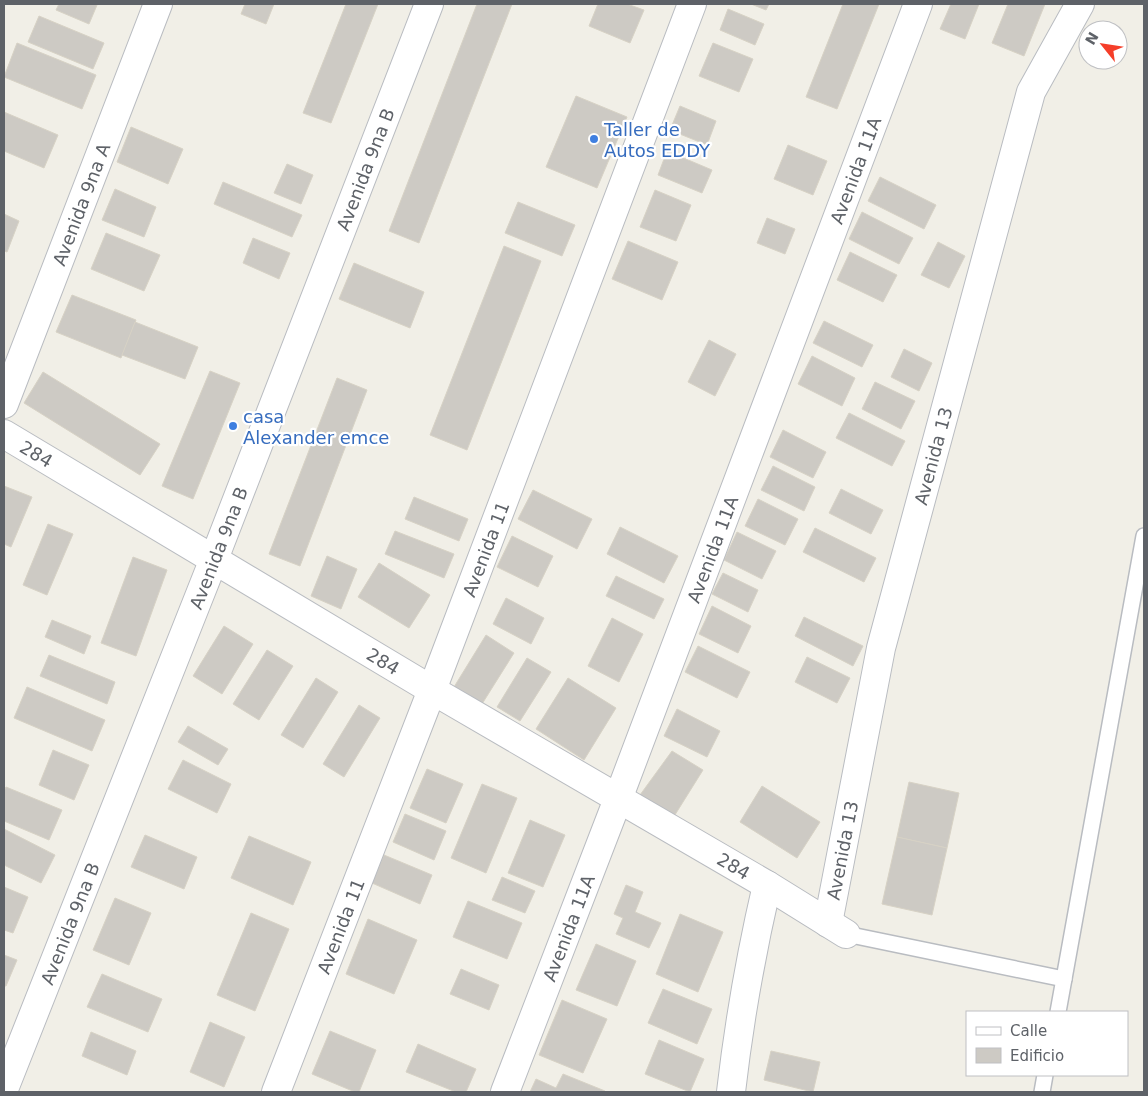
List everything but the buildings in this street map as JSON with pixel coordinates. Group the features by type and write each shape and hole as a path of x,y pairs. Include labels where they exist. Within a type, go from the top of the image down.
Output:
{"street":[{"name":"Avenida 9na A","path":"4,404 158,4"},
{"name":"Avenida 9na B","path":"4,1089 214,559 429,4"},
{"name":"Avenida 11","path":"276,1092 432,690 692,4"},
{"name":"Avenida 11A","path":"505,1092 618,799 918,4"},
{"name":"Avenida 13","path":"766,885 837,928 880,648 1031,92 1080,4"},
{"name":"284","path":"4,434 432,690 766,885"},
{"path":"731,1092 738,1032 766,885"}],"lane":[{"path":"1058,1011 1144,536"},
{"path":"837,928 1064,979"},
{"path":"1042,1092 1045,1076"}],"place":[{"name":"Taller de Autos EDDY","path":"594,139"},
{"name":"casa Alexander emce","path":"233,426"}]}
